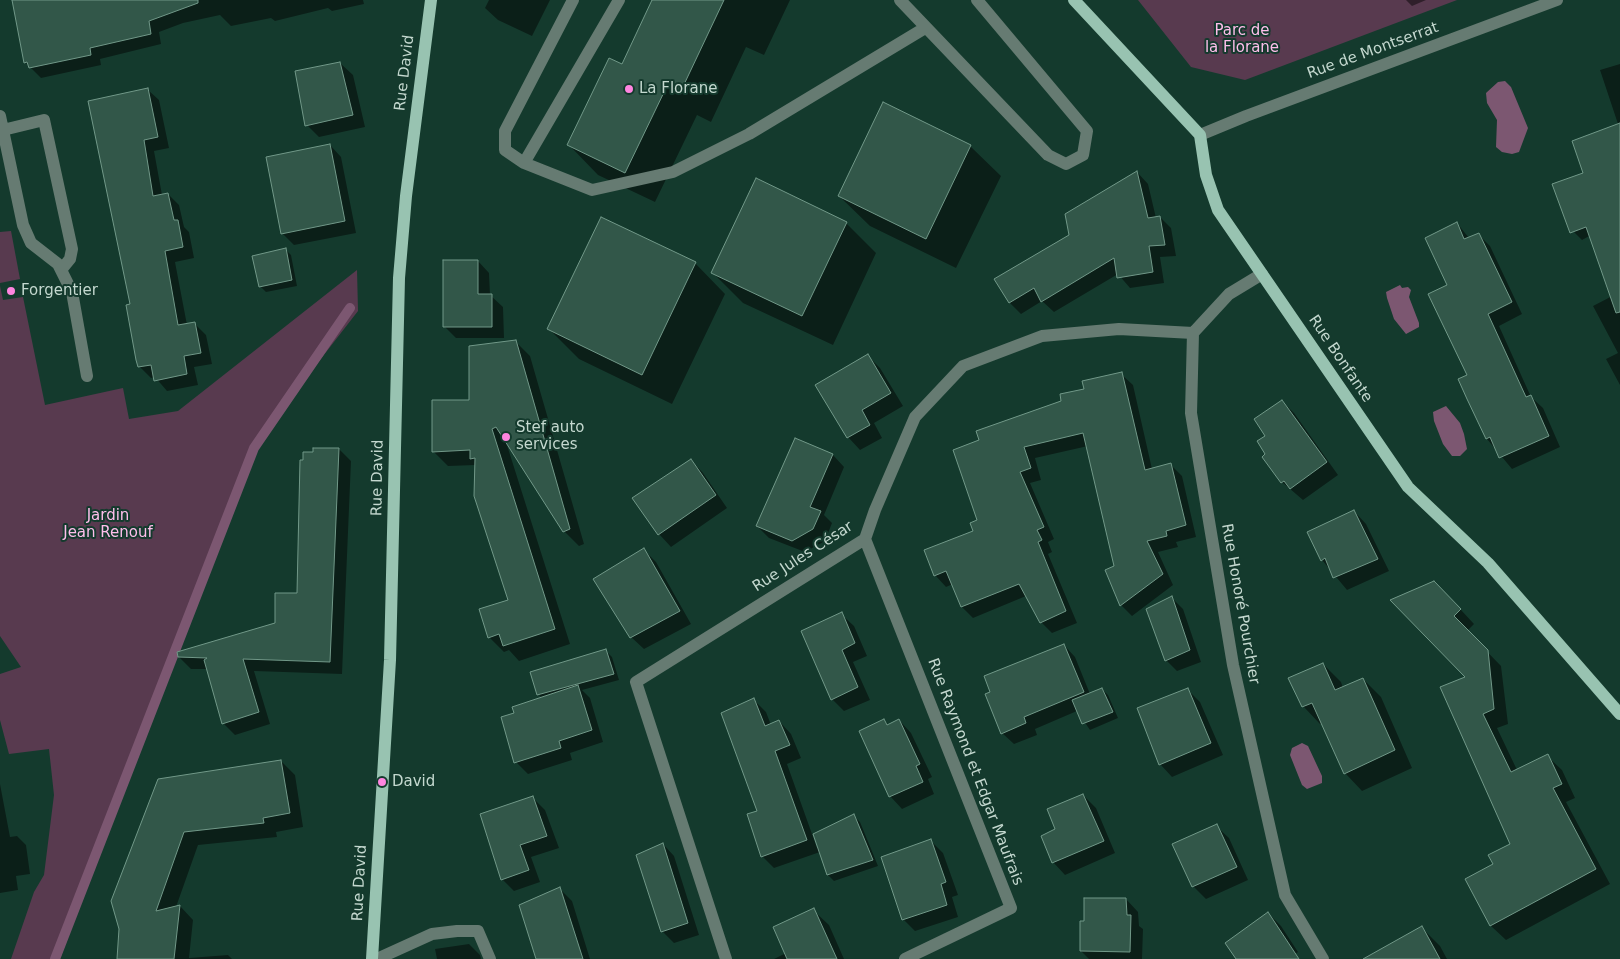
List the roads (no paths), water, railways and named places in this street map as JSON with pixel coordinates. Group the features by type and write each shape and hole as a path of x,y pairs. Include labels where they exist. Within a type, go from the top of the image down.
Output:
{"main road":[{"name":"Rue David","path":"372,959 390,660 399,278 406,196 431,0"},
{"path":"1074,0 1200,135"},
{"name":"Rue Bonfante","path":"1200,135 1206,175 1218,210 1408,487 1488,563 1620,714"}],"street":[{"path":"573,0 505,131 505,150 524,163 592,190 673,172 749,134 925,28"},
{"path":"524,163 619,0"},
{"path":"900,0 1048,155 1066,164 1083,155 1087,131 977,0"},
{"name":"Rue de Montserrat","path":"1200,135 1246,116 1558,0"},
{"path":"0,116 23,225 31,243 58,264 72,292 87,376"},
{"path":"3,130 44,120 72,249 70,259 61,270"},
{"path":"1193,333 1229,294 1262,274"},
{"name":"Rue Jules César","path":"726,959 636,682 865,539 875,510 915,417 964,366 1042,336 1119,329 1193,333"},
{"name":"Rue Honoré Pourchier","path":"1193,333 1190,413 1233,665 1285,895 1323,959"},
{"name":"Rue Raymond et Edgar Maufrais","path":"865,539 1011,908 905,959"},
{"path":"377,959 432,934 457,931 478,931 490,959"}],"waterway":[{"path":"55,959 254,448 350,308"}],"place":[{"name":"La Florane","path":"629,89"},
{"name":"Forgentier","path":"11,291"},
{"name":"Stef auto services","path":"506,437"},
{"name":"David","path":"382,782"}],"park label":[{"name":"Parc de la Florane","path":"1242,40"},
{"name":"Jardin Jean Renouf","path":"108,524"}]}
